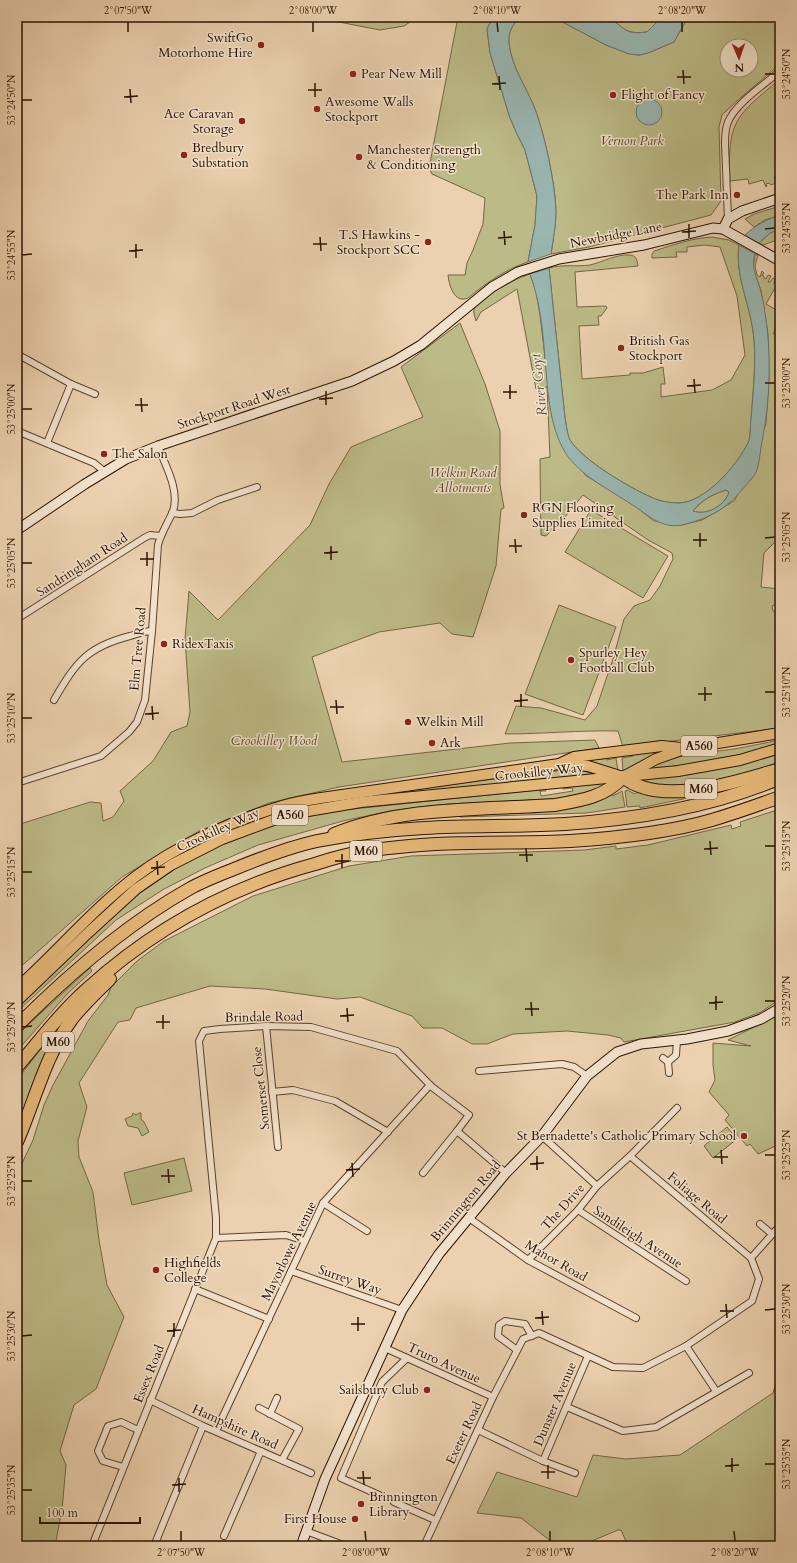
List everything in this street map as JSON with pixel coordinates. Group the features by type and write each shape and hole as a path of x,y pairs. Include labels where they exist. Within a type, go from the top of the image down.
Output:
{"highway":[{"name":"M60","path":"17,1026 70,976 125,932 189,889 263,858 316,842 361,824 430,812 555,805 572,802 586,799 608,790 623,777 635,785 669,792 711,787 780,769"},
{"name":"M60","path":"316,842 385,831 422,828 563,824 608,820 695,805 739,793 780,778"},
{"name":"M60","path":"17,1067 60,1016 81,994 143,944 185,917 217,900 250,885 294,869 340,856 369,851 439,844 571,841 640,834 710,820 780,797"},
{"name":"M60","path":"17,1142 40,1081 57,1044 72,1019 93,995 120,969 126,958"}],"main road":[{"path":"780,198 742,211 728,219 723,229 780,261"},
{"name":"Newbridge Lane","path":"461,313 492,287 510,276 527,269 559,259 644,245 704,230 723,229"},
{"name":"Stockport Road West","path":"17,530 105,472 126,460 158,446 352,381 394,361 422,344 461,313"},
{"name":"Crookilley Way","path":"17,988 87,920 135,878 168,855 241,820 284,805 321,798 559,764 594,767 623,777 656,759 687,748 780,733"},
{"name":"Crookilley Way","path":"559,764 574,757 662,746 687,748"},
{"name":"Crookilley Way","path":"17,1001 89,932 136,890 171,865 222,839 276,819 308,811 361,802 623,777 714,766 780,748"},
{"name":"Brinnington Road","path":"301,1546 325,1479 402,1310 439,1254 506,1173 542,1136 588,1076 617,1052 641,1044 677,1040 728,1031 762,1019 780,1008"}],"street":[{"path":"728,219 725,144 725,133 728,122 740,106 780,72"},
{"path":"17,354 71,384 95,394"},
{"path":"47,443 71,384"},
{"path":"17,431 94,463 105,472"},
{"name":"Elm Tree Road","path":"17,783 100,756 129,732 137,722 145,700 152,631 156,553 160,536 172,513 174,503 173,487 158,446"},
{"path":"172,513 192,513 218,500 257,487"},
{"name":"Sandringham Road","path":"17,619 144,538 150,536 160,536"},
{"path":"54,700 71,671 90,652 115,640 152,631"},
{"name":"Brindale Road","path":"216,1238 216,1218 199,1040 204,1031 220,1028 266,1026 311,1027 397,1051 430,1085 469,1115 457,1131"},
{"name":"Somerset Close","path":"266,1026 278,1147"},
{"path":"669,1073 665,1060 676,1055 677,1040"},
{"path":"479,1071 562,1064 574,1067 588,1076"},
{"name":"Mayorlowe Avenue","path":"216,1431 323,1202 430,1085"},
{"path":"272,1092 293,1090 335,1101 388,1132"},
{"path":"542,1136 597,1186 630,1156 677,1108"},
{"path":"423,1174 457,1131 506,1173"},
{"name":"Foliage Road","path":"630,1156 751,1258"},
{"name":"The Drive","path":"528,1260 578,1210 597,1186"},
{"path":"323,1202 367,1231"},
{"name":"Sandileigh Avenue","path":"578,1210 686,1282"},
{"name":"Manor Road","path":"469,1218 528,1260 636,1318"},
{"path":"760,1224 772,1234"},
{"path":"517,1350 498,1336 499,1325 506,1321 525,1324 532,1336 539,1333 613,1367 643,1368 686,1346 752,1301 759,1279 751,1258 777,1229"},
{"path":"216,1238 286,1235 305,1241"},
{"name":"Essex Road","path":"92,1546 216,1238"},
{"name":"Surrey Way","path":"291,1271 402,1310"},
{"path":"195,1289 269,1318"},
{"name":"Exeter Road","path":"424,1546 522,1339 532,1336"},
{"path":"686,1346 716,1391"},
{"name":"Truro Avenue","path":"385,1348 493,1398"},
{"name":"Dunster Avenue","path":"543,1461 588,1356"},
{"path":"379,1495 341,1478 382,1382 407,1358"},
{"path":"567,1407 623,1431 656,1427 748,1372"},
{"path":"270,1414 277,1398"},
{"name":"Hampshire Road","path":"150,1400 203,1426 311,1473"},
{"path":"259,1408 299,1429 282,1460"},
{"path":"123,1467 103,1461 98,1451 108,1426 121,1422 138,1430"},
{"path":"154,1546 203,1426"},
{"path":"478,1430 543,1461 575,1473"},
{"path":"224,1536 261,1451"},
{"path":"394,1502 436,1520"},
{"path":"306,1531 346,1546"}],"green space":[{"path":"313,17 369,17 389,19 395,17 414,17 413,20 404,26 380,30"},
{"path":"458,17 493,17 487,29 490,53 510,118 525,150 537,196 535,225 528,262 504,273 468,298 463,299 456,296 453,292 448,275 465,275 467,263 483,224 485,198 432,174 429,168"},
{"name":"Vernon Park","path":"520,17 553,17 606,45 629,54 639,55 648,53 674,42 688,17 780,17 780,64 722,115 719,127 721,201 711,215 589,247 551,254 556,216 554,187 539,120 532,101 513,61 509,44 509,36 513,26"},
{"path":"607,17 662,17 647,32 639,33 628,31"},
{"path":"780,79 780,175 774,177 776,183 771,185 769,183 766,184 766,187 763,180 749,184 748,179 730,181 730,145 737,121 753,102"},
{"path":"780,206 780,215 765,220 754,227 745,219 754,214"},
{"path":"780,229 780,239 763,245 759,243 770,233"},
{"path":"712,237 729,240 739,245 739,267 751,320 755,352 750,437 743,452 736,462 720,481 710,489 689,501 679,503 666,502 648,496 609,474 584,455 569,438 565,418 549,268 590,265 625,255 635,257 637,260 638,266 575,272 577,307 606,306 607,308 601,316 598,316 599,325 579,326 582,379 630,375 630,373 643,373 663,367 665,384 661,384 661,397 712,390 731,380 745,355 737,296 720,247 705,245 687,247 687,252 676,252 677,257 652,258 652,254 654,251 683,242"},
{"path":"755,254 758,255 755,266 757,275 760,277 762,271 764,273 762,275 764,278 766,279 768,275 771,276 768,282 770,282 773,278 775,279 774,284 777,285 780,281 780,291 775,288 766,304 780,312 780,320 773,334 780,336 780,367 777,367 776,374 778,375 777,395 780,395 780,542 775,542 764,553 761,587 780,589 780,603 772,606 773,611 780,612 780,728 623,747 618,731 505,734 516,706 541,708 585,720 597,706 613,659 624,619 634,606 650,600 660,586 673,559 672,553 648,540 583,495 564,518 546,536 541,535 540,459 550,457 547,387 536,389 517,289 481,312 476,321 474,309 491,293 508,283 530,274 536,292 540,315 552,417 585,475 635,506 654,521 682,525 702,520 735,500 766,424 769,378 768,334 761,291 753,268"},
{"path":"460,323 485,384 500,431 500,485 504,508 501,509 496,566 473,637 452,634 440,623 379,632 312,657 342,762 510,743 595,740 599,748 339,787 269,803 199,831 122,877 17,970 17,825 90,802 101,803 103,821 113,817 124,801 120,791 153,761 171,732 187,726 190,712 185,639 189,591 218,620 310,525 329,484 351,447 423,417 401,367"},
{"path":"726,490 729,492 724,502 714,509 704,512 693,511 708,498"},
{"path":"591,510 668,556 643,598 565,552"},
{"name":"Spurley Hey Football Club","path":"559,605 616,627 583,715 525,694"},
{"path":"780,740 780,744 721,760 645,770 677,757 734,749"},
{"path":"664,752 623,771 622,758 633,756 633,754"},
{"path":"780,752 780,762 745,773 707,782 687,785 668,785 650,784 632,780"},
{"path":"607,758 607,760 616,758 618,771 585,762 586,760"},
{"path":"564,770 583,771 601,776 277,814 223,834 105,911 17,994 17,991 71,939 127,890 168,861 196,845 226,831 272,814 323,802 377,793"},
{"path":"614,782 606,787 568,798 449,804 390,811 343,821 258,845 205,868 164,889 116,920 17,1012 17,1006 126,903 171,870 222,843 254,830 315,814 343,810 545,789 546,791 540,791 541,796 573,791 572,788 563,789 563,787"},
{"path":"627,790 635,794 638,791 646,794 662,796 678,797 702,795 640,808 640,806 627,807 625,791"},
{"path":"622,791 625,807 587,813 460,817 460,815 611,793 613,796"},
{"path":"780,809 780,999 761,1012 735,1022 624,1042 621,1038 608,1035 567,1031 513,1034 487,1044 472,1044 442,1028 423,1028 412,1016 360,997 337,999 265,989 210,986 136,1008 130,1020 118,1022 79,1083 87,1107 78,1141 79,1157 93,1192 99,1240 107,1285 124,1317 96,1389 74,1405 60,1451 66,1465 62,1510 55,1546 17,1546 17,1174 33,1140 44,1105 53,1085 88,1021 108,995 111,987 137,961 164,941 253,896 349,866 411,856 584,850 616,846 616,849 648,845 731,825 732,829 741,826 740,822"},
{"path":"90,968 92,971 68,993 17,1051 17,1035"},
{"path":"780,1014 780,1144 758,1154 750,1144 747,1146 725,1120 729,1115 709,1092 715,1080 713,1043 751,1046 728,1040"},
{"path":"64,1023 17,1130 17,1080 42,1047"},
{"path":"133,1113 136,1115 141,1113 141,1119 149,1132 142,1136 138,1128 128,1126 125,1119 132,1116"},
{"path":"727,1127 737,1139 713,1158 704,1146"},
{"path":"184,1158 192,1191 132,1205 124,1173"},
{"path":"780,1370 780,1546 628,1546 621,1530 618,1530 580,1546 557,1546 521,1518 477,1513 497,1472 577,1497 593,1455 626,1459 680,1455 773,1393"}],"water":[{"path":"493,17 520,17 510,32 509,44 516,70 532,101 539,120 554,187 556,216 551,254 528,262 535,225 537,196 525,150 510,118 490,53 487,29"},
{"path":"553,17 607,17 628,31 639,33 647,32 662,17 688,17 674,42 648,53 639,55 629,54 606,45"},
{"path":"649,99 658,103 662,112 658,121 649,125 640,121 636,112 640,103"},
{"path":"780,215 780,229 770,233 759,243 745,235 761,223"},
{"path":"739,245 755,254 754,267 763,300 769,346 768,397 758,466 754,476 740,493 719,510 704,518 686,524 677,526 663,524 606,489 582,472 569,458 562,447 553,424 547,385 540,316 530,274 549,268 565,418 569,438 584,455 596,465 636,490 658,500 679,503 689,501 700,496 720,481 736,462 749,440 755,352 753,331 741,278 738,256","holes":["726,490 729,492 724,502 714,509 704,512 693,511 712,496"]}],"place":[{"name":"SwiftGo Motorhome Hire","path":"261,45"},
{"name":"Pear New Mill","path":"353,74"},
{"name":"Flight of Fancy","path":"613,95"},
{"name":"Awesome Walls Stockport","path":"317,109"},
{"name":"Ace Caravan Storage","path":"242,121"},
{"name":"Bredbury Substation","path":"184,155"},
{"name":"Manchester Strength & Conditioning","path":"359,157"},
{"name":"The Park Inn","path":"737,195"},
{"name":"T.S Hawkins - Stockport SCC","path":"428,242"},
{"name":"British Gas Stockport","path":"621,348"},
{"name":"The Salon","path":"104,454"},
{"name":"RGN Flooring Supplies Limited","path":"524,515"},
{"name":"RidexTaxis","path":"164,644"},
{"name":"Spurley Hey Football Club","path":"571,660"},
{"name":"Welkin Mill","path":"408,722"},
{"name":"Ark","path":"432,743"},
{"name":"St Bernadette's Catholic Primary School","path":"744,1136"},
{"name":"Highfields College","path":"156,1270"},
{"name":"Sailsbury Club","path":"427,1390"},
{"name":"Brinnington Library","path":"361,1504"},
{"name":"First House","path":"355,1519"}],"water label":[{"name":"River Goyt","path":"539,385"}],"park label":[{"name":"Welkin Road Allotments","path":"463,480"},
{"name":"Crookilley Wood","path":"274,741"}]}
